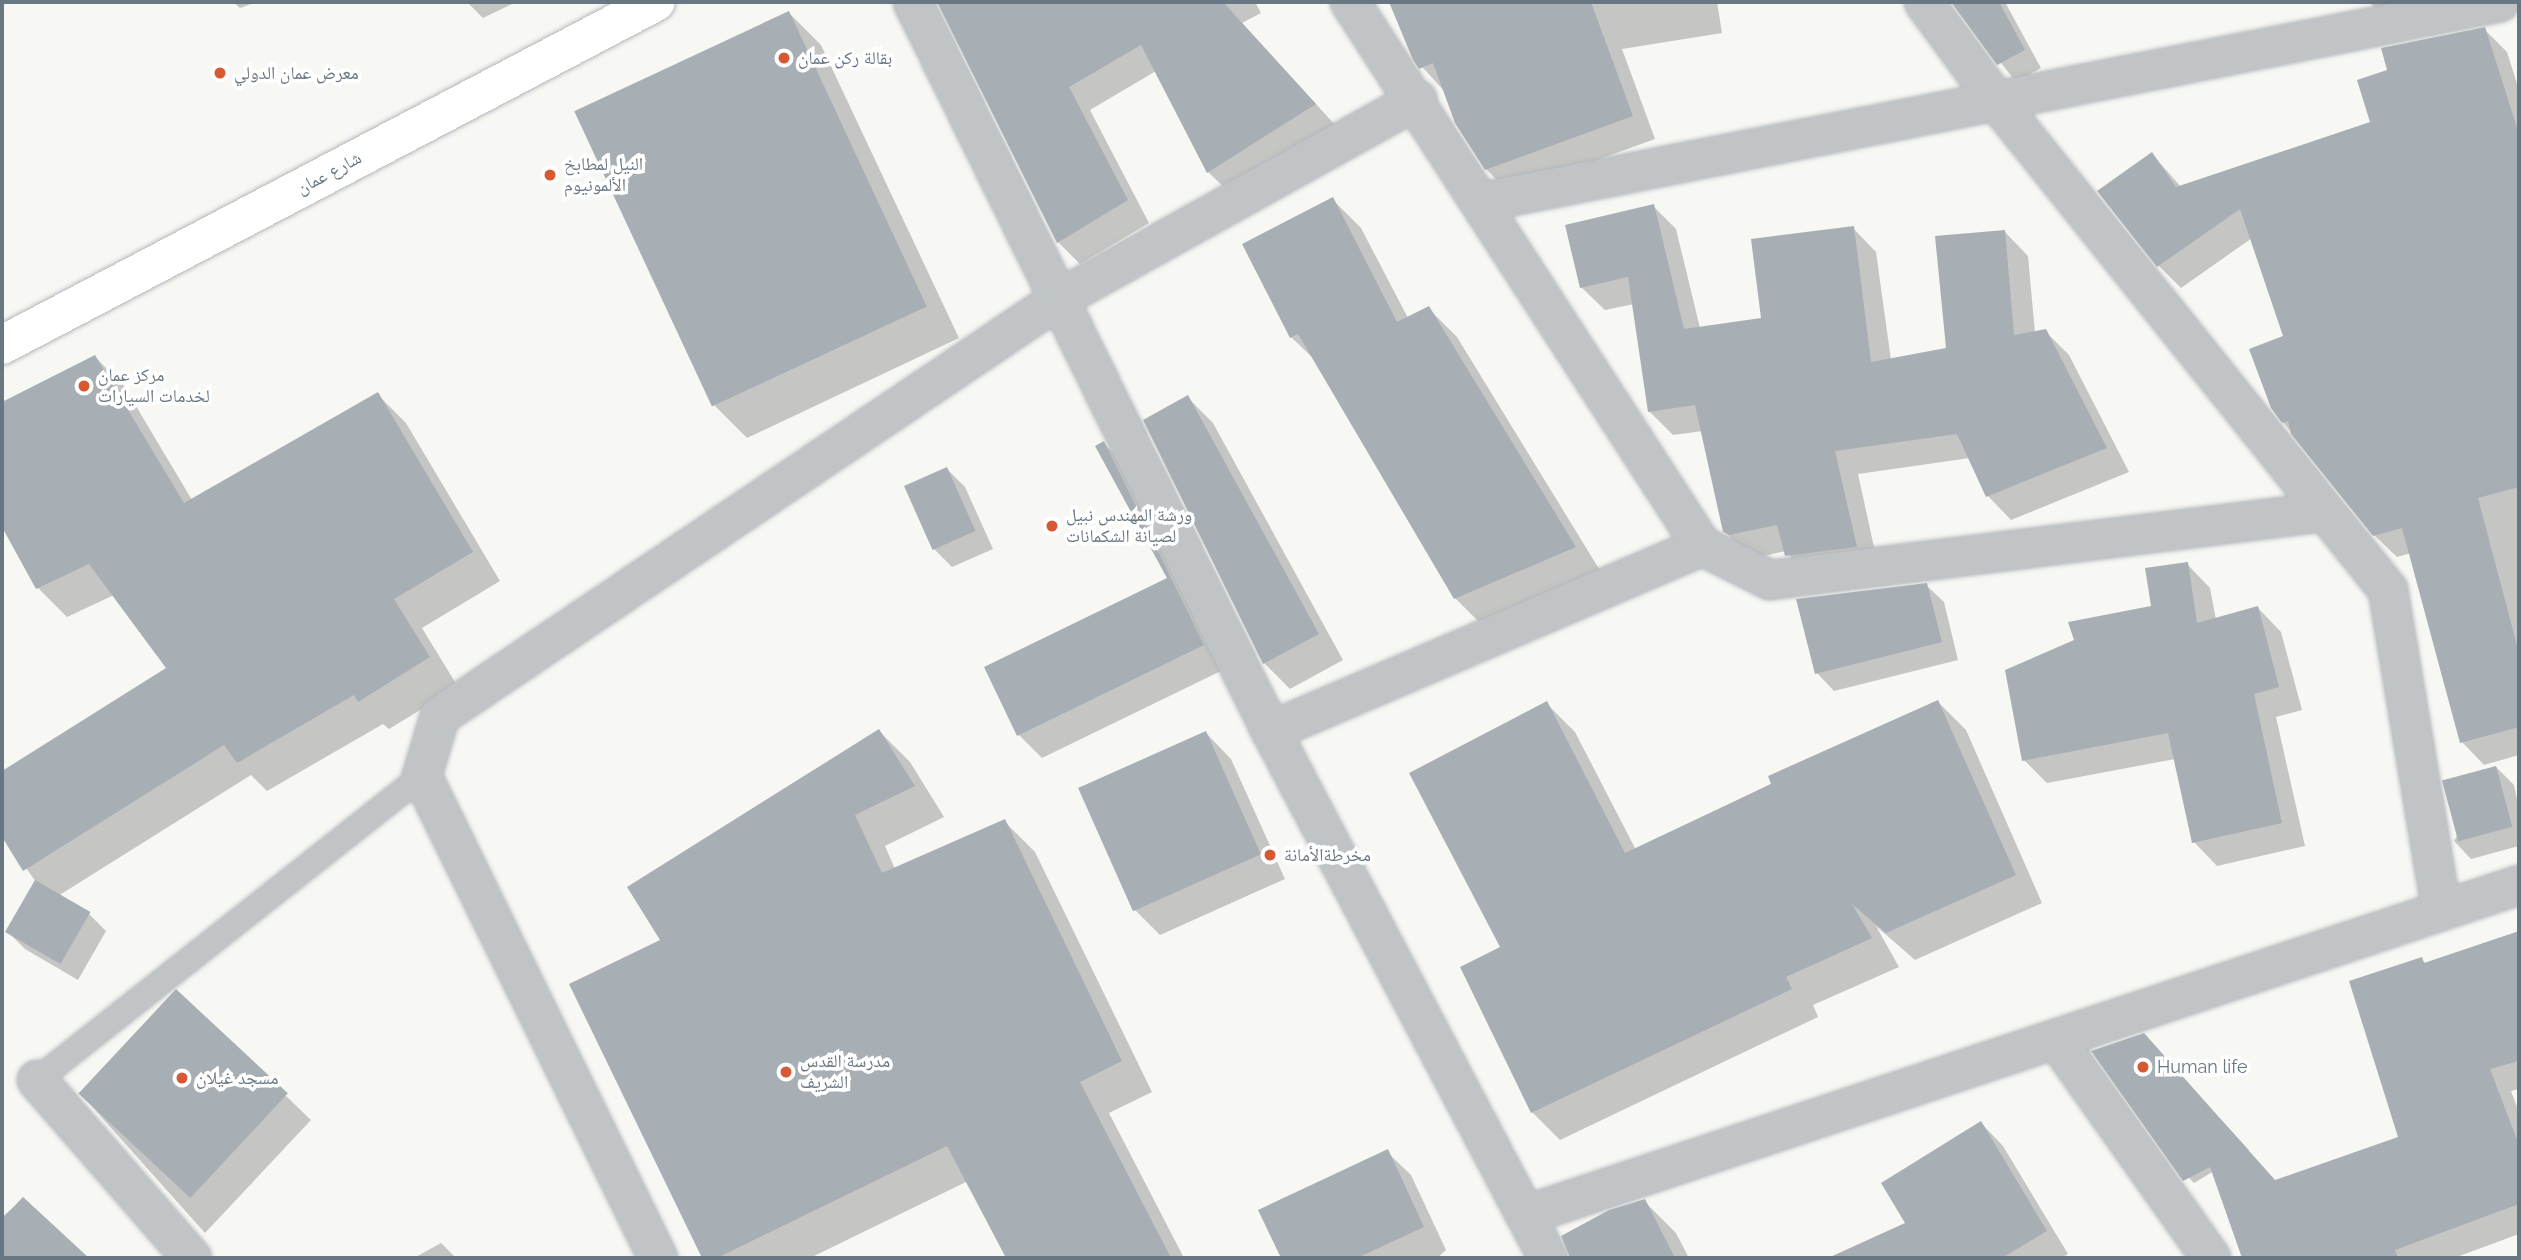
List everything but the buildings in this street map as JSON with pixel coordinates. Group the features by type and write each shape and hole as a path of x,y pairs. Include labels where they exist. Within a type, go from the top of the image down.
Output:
{"street":[{"name":"شارع عمان","path":"2,345 656,2"},
{"path":"913,2 1271,731 1548,1258"},
{"path":"1350,2 1417,100 1702,546 1770,580 2322,512"},
{"path":"1924,2 1998,103 2322,512 2388,590 2441,908"},
{"path":"1482,202 1998,103 2500,2"},
{"path":"658,1258 422,776 440,716 1059,299 1417,100"},
{"path":"1271,731 1702,546"},
{"path":"1526,1215 2441,908 2519,886"},
{"path":"2056,1038 2211,1258"},
{"path":"37,1080 192,1258"}],"lane":[{"path":"37,1080 422,776"}],"place":[{"name":"بقالة ركن عمان","path":"784,58"},
{"name":"معرض عمان الدولي","path":"220,73"},
{"name":"النيل لمطابخ الألمونيوم","path":"550,175"},
{"name":"مركز عمان لخدمات السيارات","path":"84,386"},
{"name":"ورشة المهندس نبيل لصيانة الشكمانات","path":"1052,526"},
{"name":"مخرطةالأمانة","path":"1270,855"},
{"name":"Human life","path":"2143,1067"},
{"name":"مدرسة القدس الشريف","path":"786,1072"},
{"name":"مسجد غيلان","path":"182,1078"}]}
